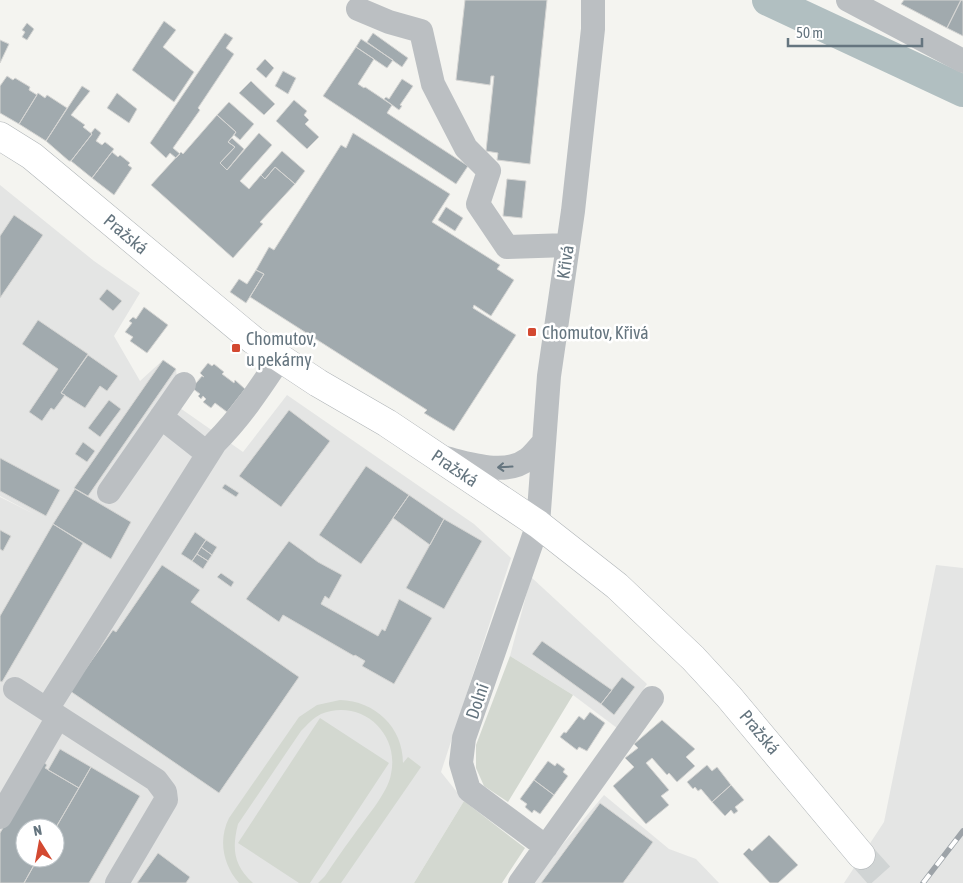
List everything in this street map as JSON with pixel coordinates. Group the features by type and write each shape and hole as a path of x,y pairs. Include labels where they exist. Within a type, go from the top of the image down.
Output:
{"main road":[{"name":"Pražská","path":"0,136 32,156 253,340 318,383 387,423 538,524 617,586 693,658 765,738 862,855"}],"street":[{"name":"Křivá","path":"538,524 549,376 568,245 593,29 593,0"},
{"path":"848,0 963,60"},
{"path":"358,9 389,22 421,32 433,84 466,148 489,171 478,204 507,247 568,245"},
{"path":"0,817 52,713 208,454 215,443 233,425 256,395 280,358"},
{"path":"109,492 184,384"},
{"path":"161,417 208,454"},
{"path":"437,456 480,466 515,466 528,459 544,442"},
{"name":"Dolní","path":"538,524 464,738 461,763 469,790 546,848"},
{"path":"15,689 156,780 165,792 166,800 117,883"},
{"path":"520,883 652,698"}],"shaded area":[{"path":"0,185 94,261 140,293 114,336 140,381 163,360 176,369 180,408 243,452 287,395 474,524 511,558 441,772 464,801 414,883 0,883 0,497 34,514 0,496"},
{"path":"936,565 963,568 963,883 844,883 884,822"},
{"path":"531,577 647,684 617,728 573,695 510,656"},
{"path":"510,656 573,695 508,802 484,786 476,768 476,745"},
{"path":"340,700 365,705 385,718 398,738 402,750 403,763 408,757 421,767 341,883 318,883 381,798 391,774 392,759 389,745 383,733 363,715 350,711 336,710 321,714 301,731 238,824 235,841 236,856 241,870 253,883 239,883 229,868 224,852 224,835 229,818 299,717 317,705"},
{"path":"320,718 389,763 310,883 299,883 238,843"},
{"path":"604,795 669,849 696,859 719,883 534,883 542,869"},
{"path":"464,801 525,848 502,883 414,883"}],"building":[{"path":"465,0 547,0 530,164 497,160 498,153 486,151 494,76 491,76 490,85 456,80"},
{"path":"904,0 961,0 947,28 901,4"},
{"path":"961,0 963,1 963,36 947,28"},
{"path":"164,21 176,30 163,47 194,72 174,102 132,70"},
{"path":"27,23 34,29 27,40 22,37 25,32 22,30"},
{"path":"225,33 233,38 226,48 234,54 198,108 200,110 173,148 180,154 176,158 170,153 166,158 150,143"},
{"path":"373,33 408,58 402,67 367,42"},
{"path":"361,39 393,60 387,68 356,47"},
{"path":"0,40 9,44 0,63"},
{"path":"356,47 374,59 358,84 392,105 387,113 468,166 456,184 323,96"},
{"path":"265,59 274,68 266,78 256,69"},
{"path":"283,71 296,78 288,94 275,86"},
{"path":"7,76 13,80 15,78 30,87 29,90 37,95 19,124 0,113 0,86"},
{"path":"402,79 413,86 400,105 402,106 399,110 384,99 386,97 389,99"},
{"path":"251,81 275,104 264,115 239,93"},
{"path":"82,86 90,91 71,115 85,125 83,127 92,134 71,161 69,161 46,141"},
{"path":"38,93 45,98 47,95 67,108 46,141 19,124"},
{"path":"117,93 137,109 129,123 107,108"},
{"path":"294,100 307,111 304,115 309,120 305,124 319,137 307,149 276,121"},
{"path":"229,102 254,124 240,140 234,135 236,132 217,115"},
{"path":"217,115 236,132 228,142 235,147 220,163 227,170 259,133 272,145 240,181 249,189 261,175 265,179 275,167 295,184 260,222 263,224 233,258 151,185 181,152 183,154"},
{"path":"95,128 101,133 96,141 102,145 105,142 114,149 92,178 71,161"},
{"path":"353,133 450,194 432,222 500,265 497,269 514,280 491,316 474,305 473,308 516,335 454,431 424,413 427,410 250,297 264,274 256,270 269,247 274,250 341,145 346,148"},
{"path":"232,138 244,149 227,170 220,163 235,147 228,142"},
{"path":"282,151 305,171 295,184 275,167 265,179 261,175"},
{"path":"112,152 118,157 120,155 130,163 128,165 132,168 114,195 92,178"},
{"path":"507,179 526,181 522,218 503,216"},
{"path":"446,207 463,218 455,231 438,220"},
{"path":"14,215 43,235 0,298 0,236"},
{"path":"256,270 264,274 246,303 230,292 239,279 247,284"},
{"path":"107,289 122,301 113,311 99,299"},
{"path":"144,307 168,325 147,353 130,341 133,337 125,332 132,323 129,321 133,317 136,319"},
{"path":"38,320 88,354 61,393 65,395 54,410 51,408 42,421 29,412 58,369 22,344"},
{"path":"88,355 118,376 107,391 100,386 85,408 61,393"},
{"path":"163,360 176,369 88,496 74,488"},
{"path":"208,363 212,366 214,364 224,372 222,374 234,383 235,380 245,389 227,412 215,403 211,408 203,402 206,399 203,396 201,399 198,396 200,394 192,388 202,376 204,377 200,373"},
{"path":"109,400 121,409 100,437 88,428"},
{"path":"289,410 330,441 281,507 239,476"},
{"path":"83,442 95,451 87,462 75,454"},
{"path":"0,458 60,490 46,516 0,491"},
{"path":"366,466 409,495 361,564 319,535"},
{"path":"225,484 239,493 236,497 222,488"},
{"path":"75,489 131,522 111,559 53,524"},
{"path":"409,495 444,519 430,545 393,518"},
{"path":"444,519 482,541 444,609 406,588"},
{"path":"53,524 83,543 2,682 0,681 0,616"},
{"path":"0,530 11,536 3,551 0,549"},
{"path":"195,532 206,540 192,561 181,554"},
{"path":"206,540 217,547 212,555 201,547"},
{"path":"289,541 318,562 342,575 329,599 325,596 321,604 378,636 382,629 385,631 399,599 432,618 394,684 362,666 365,661 355,655 283,615 279,622 246,599"},
{"path":"201,547 212,555 208,561 197,554"},
{"path":"197,554 208,561 203,569 192,561"},
{"path":"162,565 200,590 191,602 299,677 219,793 70,691 113,630 116,632"},
{"path":"221,573 234,582 231,587 217,577"},
{"path":"542,641 612,690 601,704 532,654"},
{"path":"622,677 635,687 614,715 601,704"},
{"path":"590,712 605,723 587,751 579,747 577,750 560,737 564,732 566,733 579,716 584,720"},
{"path":"662,720 695,749 686,757 695,766 677,782 669,773 667,775 652,758 646,763 669,790 661,796 669,805 646,824 613,786 634,767 625,758 638,748 634,744"},
{"path":"60,749 91,767 79,788 48,770"},
{"path":"42,761 47,765 45,768 79,788 61,818 15,818 15,868 32,868 24,883 0,883 0,833"},
{"path":"548,761 555,766 557,763 565,769 563,772 568,776 554,795 534,780"},
{"path":"707,765 712,771 717,767 731,785 712,802 701,789 698,791 695,787 693,789 687,782"},
{"path":"91,767 140,796 89,883 24,883 32,868 65,868 65,818 61,818"},
{"path":"534,780 554,795 540,814 534,810 532,813 525,807 527,804 520,799"},
{"path":"731,785 744,800 735,807 738,811 734,814 731,810 725,816 712,802"},
{"path":"600,803 653,842 623,883 541,883"},
{"path":"769,835 798,865 778,883 770,883 743,854 749,848 752,851"},
{"path":"158,853 190,877 186,883 137,883"}],"waterway":[{"path":"768,0 963,91"}],"tunnel":[{"path":"861,855 886,883"}],"railway":[{"path":"923,883 963,831"}],"place":[{"name":"Chomutov, Křivá","path":"532,332"},
{"name":"Chomutov, u pekárny","path":"236,348"}]}
